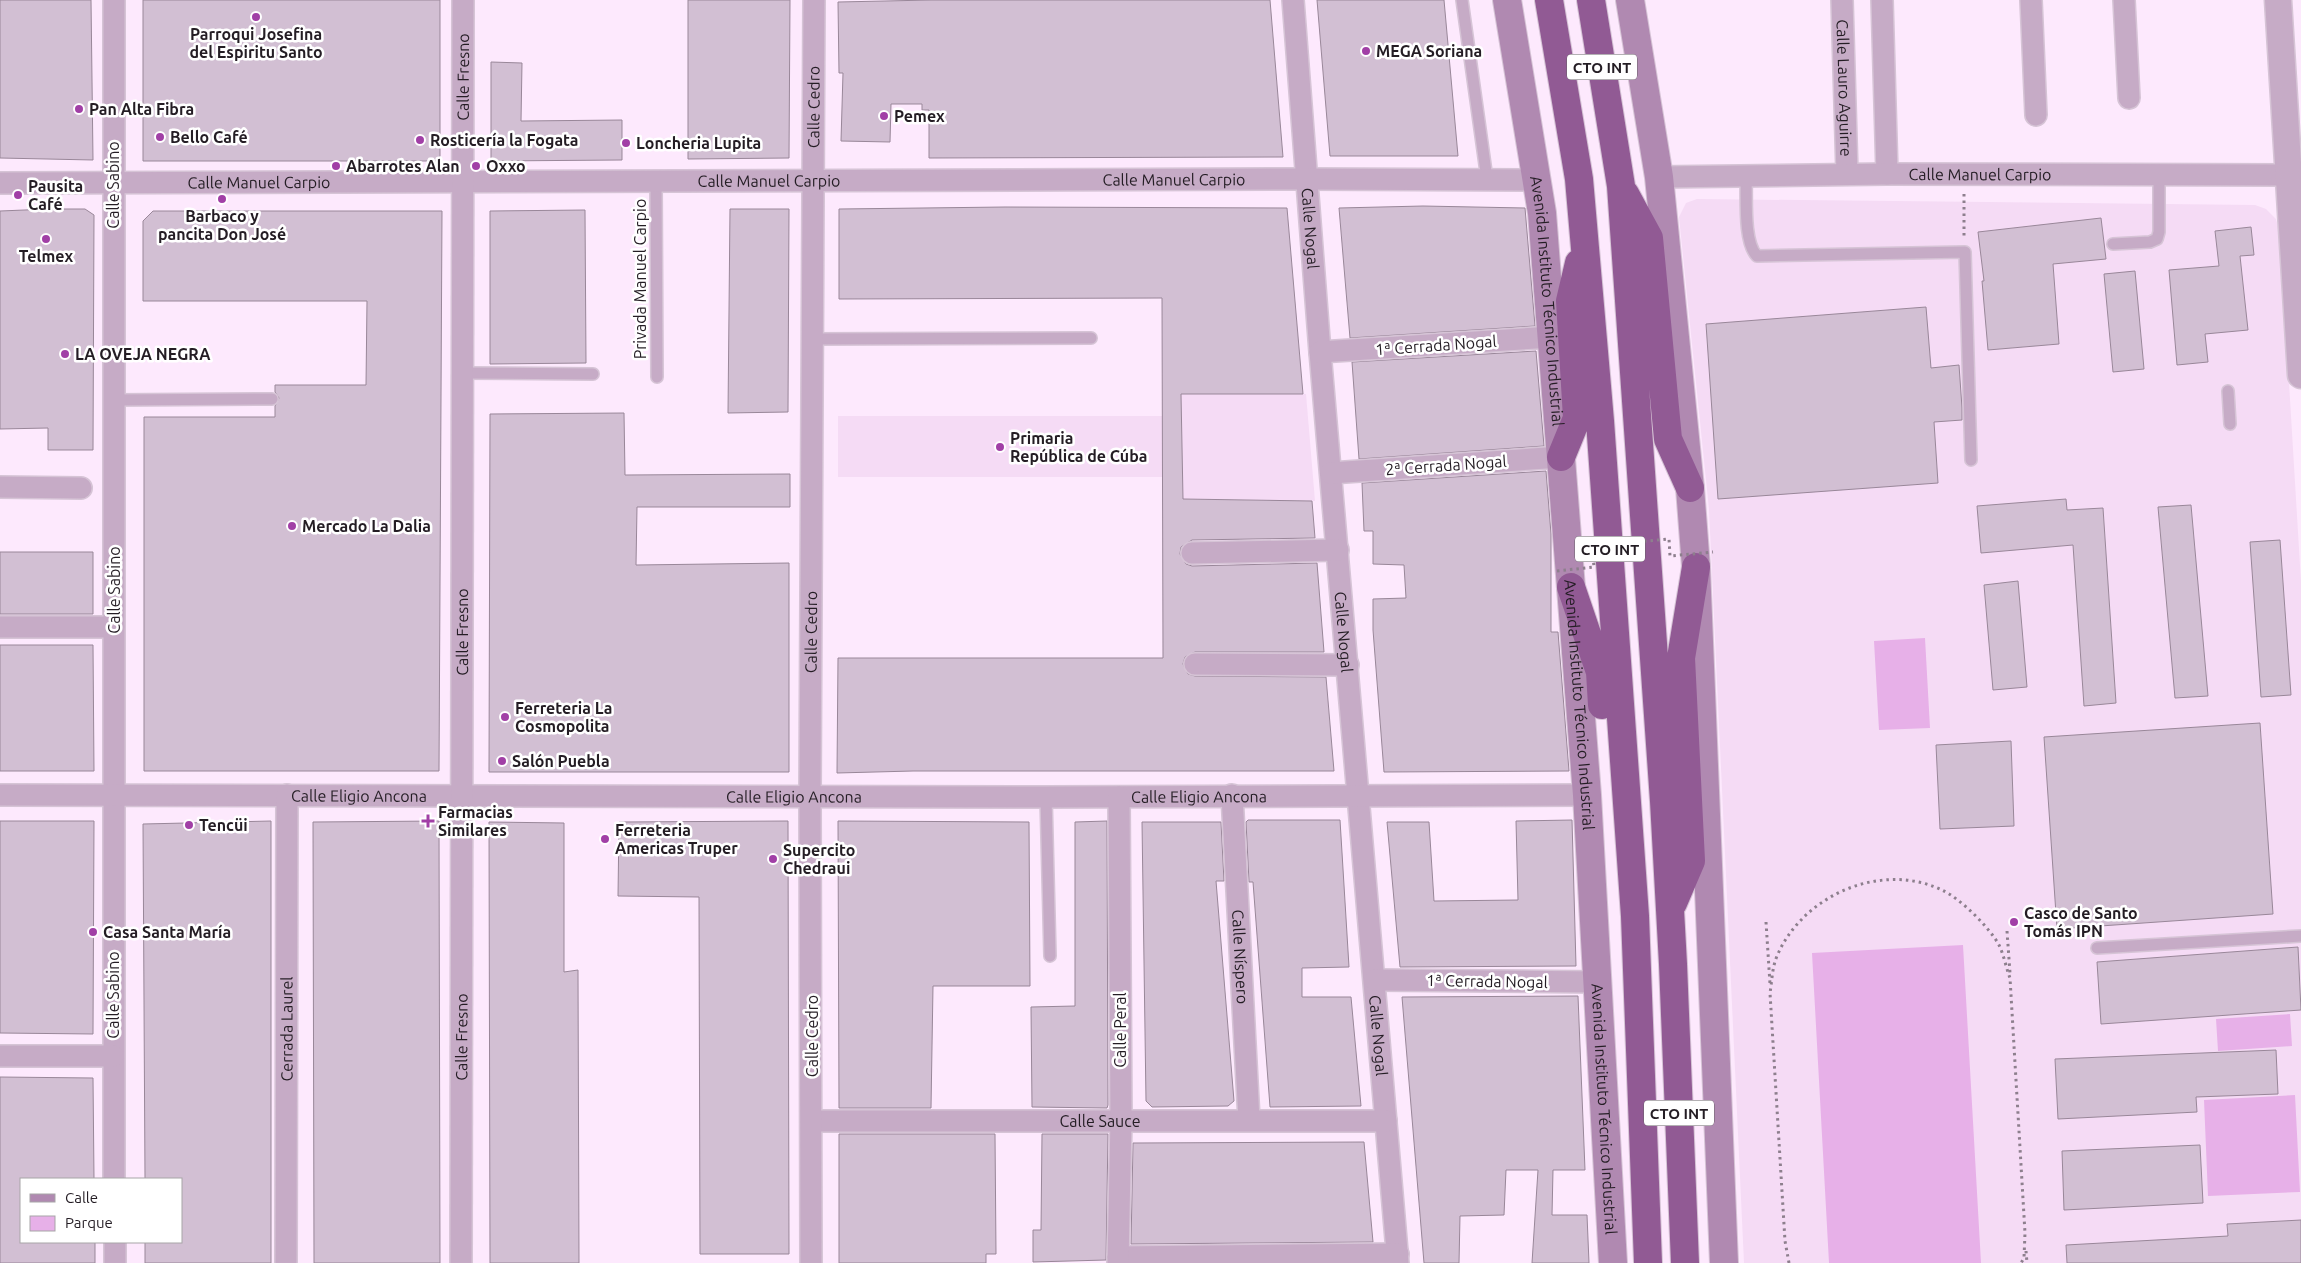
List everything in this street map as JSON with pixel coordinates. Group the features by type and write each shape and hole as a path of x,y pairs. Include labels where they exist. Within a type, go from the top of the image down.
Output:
{"highway":[{"name":"CTO INT","path":"1549,0 1572,130 1585,235 1624,744 1635,916 1648,1263"},
{"name":"CTO INT","path":"1591,0 1621,186 1658,704 1670,909 1686,1263"},
{"path":"1621,186 1649,238 1668,439 1690,488"},
{"path":"1561,457 1578,418 1570,301 1585,235"},
{"path":"1670,909 1691,861 1681,658 1704,559"},
{"path":"1564,579 1600,672 1614,866 1635,916"}],"main road":[{"name":"Avenida Instituto Técnico Industrial","path":"1507,0 1542,213 1561,457 1564,579 1587,795 1613,1263"},
{"name":"CTO INT","path":"1630,0 1660,177 1690,488 1704,559 1724,1263"}],"street":[{"name":"Calle Sabino","path":"114,0 114,1178"},
{"name":"Calle Fresno","path":"460,1263 463,0"},
{"name":"Calle Cedro","path":"812,1263 810,796 811,180 814,0"},
{"name":"Calle Nogal","path":"1293,0 1320,352 1398,1259"},
{"name":"Calle Lauro Aguirre","path":"1842,0 1847,174"},
{"path":"1882,0 1887,174"},
{"path":"2031,0 2036,114"},
{"path":"2124,0 2129,98"},
{"path":"2278,0 2295,175 2301,375"},
{"name":"Calle Manuel Carpio","path":"1660,177 1847,174 2295,175"},
{"name":"Calle Manuel Carpio","path":"0,183 1306,178 1537,180"},
{"name":"1ª Cerrada Nogal","path":"1320,352 1552,337"},
{"name":"2ª Cerrada Nogal","path":"1331,474 1561,457"},
{"path":"0,487 82,488"},
{"path":"1192,553 1338,550"},
{"path":"0,627 114,627"},
{"path":"1195,664 1348,665"},
{"name":"Calle Eligio Ancona","path":"0,795 1119,797 1232,795 1587,795"},
{"name":"Calle Níspero","path":"1232,795 1249,1120"},
{"name":"Cerrada Laurel","path":"286,1263 287,796"},
{"name":"Calle Peral","path":"1118,1260 1121,1120 1119,797"},
{"name":"1ª Cerrada Nogal","path":"1375,980 1598,982"},
{"path":"0,1056 113,1056"},
{"name":"Calle Sauce","path":"812,1121 1386,1121"},
{"path":"115,1243 115,1263"},
{"path":"1118,1260 1398,1259"}],"lane":[{"path":"1462,0 1487,179"},
{"path":"2113,244 2150,242 2157,239 2159,232 2159,175"},
{"path":"1746,176 1748,237 1751,250 1757,256 1965,252 1971,460"},
{"name":"Privada Manuel Carpio","path":"656,181 657,377"},
{"path":"812,339 1091,338"},
{"path":"462,373 593,374"},
{"path":"2228,391 2230,424"},
{"path":"114,400 272,399"},
{"path":"1046,797 1050,956"},
{"path":"2097,948 2301,936"}],"path":[{"path":"1963,174 1965,252"},
{"path":"1564,579 1594,567 1592,546 1669,539 1670,556 1704,559"},
{"path":"1770,993 1773,966 1777,956 1787,936 1805,914 1830,896 1864,882 1912,880 1943,890 1975,915 1999,946 2010,978"},
{"path":"1766,922 1787,1263"},
{"path":"2007,931 2027,1263"},
{"path":"2022,1263 2025,1233"}],"shaded area":[{"name":"Casco de Santo Tomás IPN","path":"1697,199 2255,205 2266,209 2276,219 2280,233 2301,582 2301,1263 1744,1263 1709,509 1679,217 1686,203"},
{"path":"1181,394 1306,394 1315,501 1183,499"},
{"name":"Primaria República de Cúba","path":"838,416 1162,416 1163,477 838,477"}],"green space":[{"path":"1925,638 1930,728 1879,730 1874,641"},
{"path":"1963,945 1981,1263 1829,1263 1812,953"},
{"path":"2290,1014 2292,1046 2218,1051 2216,1019"},
{"path":"2295,1095 2300,1192 2208,1196 2204,1100"}],"building":[{"path":"0,0 91,0 93,160 0,158"},
{"path":"143,0 440,0 440,161 143,161"},
{"path":"688,0 790,0 789,158 688,159"},
{"path":"931,0 1270,0 1283,157 929,158 929,110 922,110 922,104 891,104 890,142 841,141 843,73 839,73 838,2"},
{"path":"1317,0 1444,0 1458,156 1330,156"},
{"path":"491,62 522,63 521,121 622,120 622,160 491,161"},
{"path":"1423,206 1525,208 1535,326 1350,338 1339,208"},
{"path":"1005,207 1287,208 1303,394 1181,394 1183,499 1312,501 1315,538 1192,540 1181,547 1180,554 1186,564 1192,566 1317,563 1324,652 1195,652 1185,657 1183,664 1188,674 1195,676 1326,677 1334,771 913,771 837,773 838,658 1163,658 1162,298 839,299 839,209"},
{"path":"85,209 94,215 93,450 48,450 48,428 0,429 0,211"},
{"path":"730,209 789,209 788,412 728,413"},
{"path":"585,210 586,363 490,364 490,211"},
{"path":"153,211 442,211 439,771 144,771 144,417 275,417 275,406 279,398 275,392 275,385 366,385 367,301 143,301 143,221"},
{"path":"2101,218 2106,259 2053,264 2059,344 1988,350 1982,281 1984,281 1978,232"},
{"path":"2251,227 2254,255 2240,256 2248,330 2205,334 2208,362 2177,365 2169,270 2219,266 2215,231"},
{"path":"2135,271 2144,369 2113,372 2104,274"},
{"path":"1926,307 1931,368 1959,365 1962,408 1962,420 1934,422 1938,483 1718,499 1706,324"},
{"path":"1536,351 1544,446 1359,459 1352,362"},
{"path":"624,413 625,475 790,474 790,507 637,507 636,565 789,563 789,772 489,772 490,414"},
{"path":"1546,471 1551,534 1551,632 1558,632 1569,771 1384,772 1373,630 1373,599 1406,598 1404,565 1373,564 1373,531 1364,531 1362,483"},
{"path":"2066,499 2067,510 2103,508 2116,703 2084,706 2073,545 1981,553 1977,506"},
{"path":"2191,505 2208,696 2175,698 2158,507"},
{"path":"2280,540 2291,695 2261,697 2250,542"},
{"path":"0,552 93,552 93,614 0,614"},
{"path":"2018,581 2027,687 1993,690 1984,585"},
{"path":"0,645 93,645 94,771 0,771"},
{"path":"2260,723 2273,914 2057,929 2044,737"},
{"path":"2011,741 2014,826 1940,829 1936,745"},
{"path":"1248,820 1340,820 1349,967 1302,968 1302,997 1351,997 1361,1106 1270,1107 1253,882 1249,882 1246,822"},
{"path":"1572,820 1576,966 1400,967 1387,822 1429,822 1434,901 1518,900 1516,821"},
{"path":"0,821 94,821 93,1034 0,1033"},
{"path":"271,821 271,1263 145,1263 145,1243 182,1243 182,1178 145,1178 143,824"},
{"path":"439,821 440,1263 314,1263 313,822"},
{"path":"788,821 789,1254 700,1254 699,897 618,896 619,822"},
{"path":"838,821 1029,822 1030,986 933,986 931,1108 839,1108"},
{"path":"1107,821 1108,1105 1107,1108 1032,1107 1031,1007 1075,1006 1075,822"},
{"path":"489,822 564,823 564,972 578,970 579,1263 490,1263"},
{"path":"1142,822 1221,822 1224,881 1216,881 1234,1101 1228,1106 1152,1107 1146,1101"},
{"path":"2298,947 2301,1010 2101,1024 2097,962"},
{"path":"1578,996 1585,1170 1553,1170 1552,1215 1587,1215 1589,1263 1532,1263 1538,1170 1506,1170 1504,1215 1460,1216 1459,1263 1424,1263 1402,997"},
{"path":"2276,1050 2278,1094 2196,1097 2197,1112 2058,1119 2055,1059"},
{"path":"0,1077 93,1078 94,1178 20,1178 20,1243 95,1243 95,1263 0,1263"},
{"path":"839,1134 995,1134 996,1254 986,1254 986,1263 839,1263"},
{"path":"1042,1134 1108,1134 1106,1260 1033,1262 1033,1230 1041,1230"},
{"path":"1364,1142 1373,1242 1131,1244 1133,1143"},
{"path":"2200,1145 2203,1203 2064,1210 2062,1151"},
{"path":"2301,1220 2301,1263 2067,1263 2066,1245 2228,1236 2227,1224"}],"place":[{"name":"Parroqui Josefina del Espiritu Santo","path":"256,17"},
{"name":"MEGA Soriana","path":"1366,51"},
{"name":"Pan Alta Fibra","path":"79,109"},
{"name":"Pemex","path":"884,116"},
{"name":"Bello Café","path":"160,137"},
{"name":"Rosticería la Fogata","path":"420,140"},
{"name":"Loncheria Lupita","path":"626,143"},
{"name":"Abarrotes Alan","path":"336,166"},
{"name":"Oxxo","path":"476,166"},
{"name":"Pausita Café","path":"18,195"},
{"name":"Barbaco y pancita Don José","path":"222,199"},
{"name":"Telmex","path":"46,239"},
{"name":"LA OVEJA NEGRA","path":"65,354"},
{"name":"Primaria República de Cúba","path":"1000,447"},
{"name":"Mercado La Dalia","path":"292,526"},
{"name":"Ferreteria La Cosmopolita","path":"505,717"},
{"name":"Salón Puebla","path":"502,761"},
{"name":"Farmacias Similares","path":"428,821"},
{"name":"Tencüi","path":"189,825"},
{"name":"Ferreteria Americas Truper","path":"605,839"},
{"name":"Supercito Chedraui","path":"773,859"},
{"name":"Casco de Santo Tomás IPN","path":"2014,922"},
{"name":"Casa Santa María","path":"93,932"}]}
